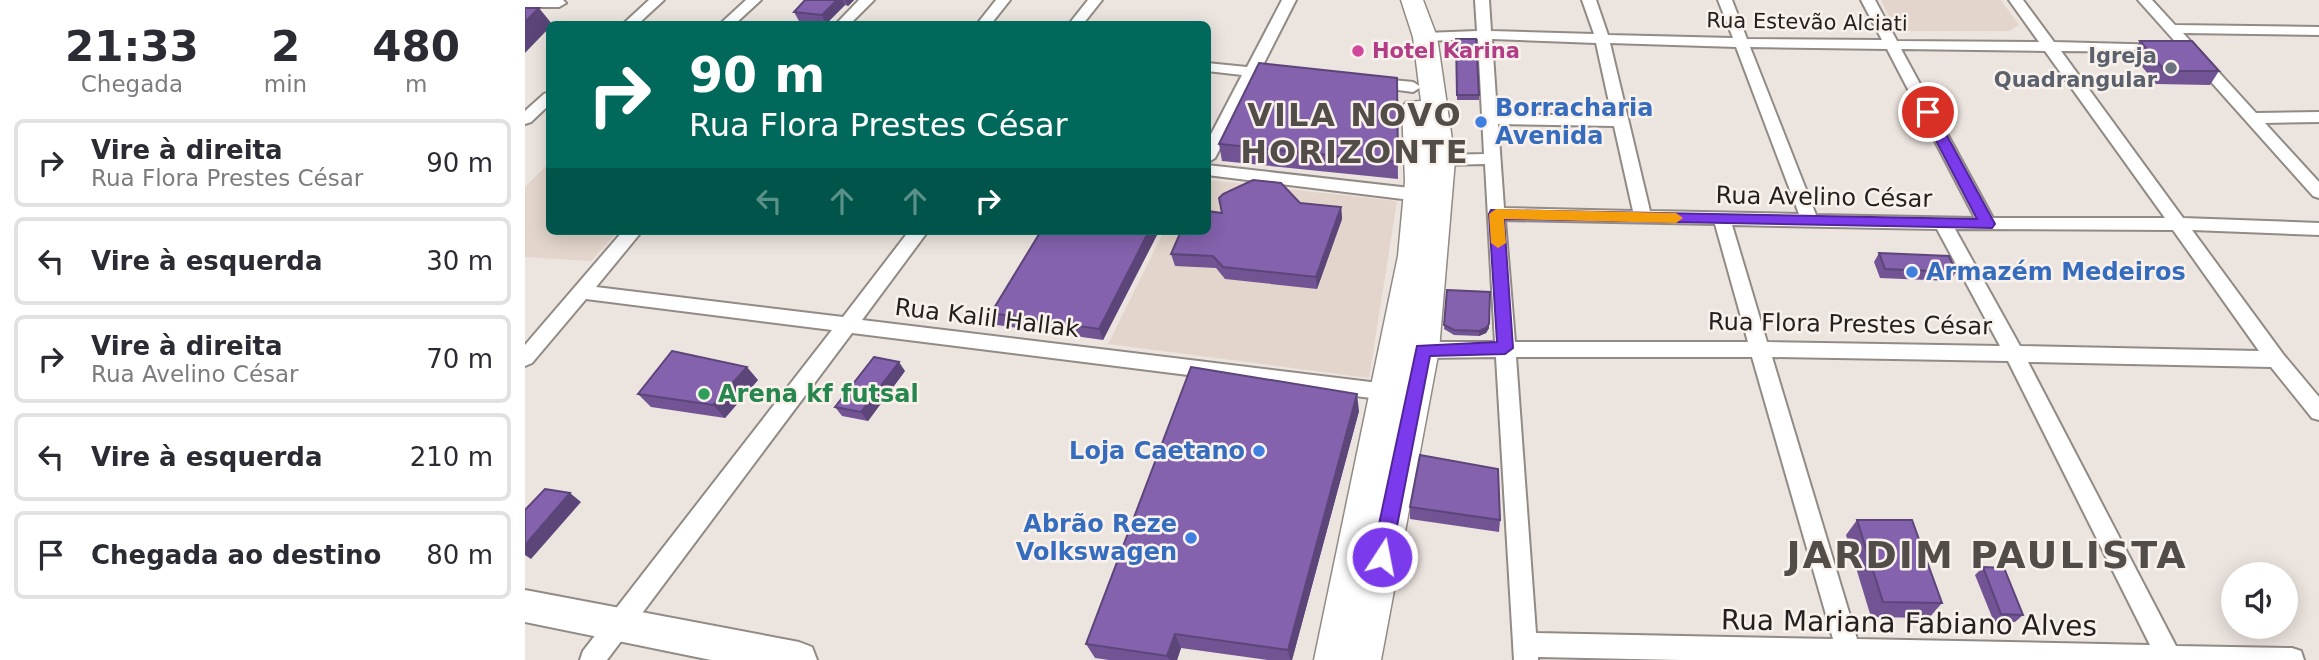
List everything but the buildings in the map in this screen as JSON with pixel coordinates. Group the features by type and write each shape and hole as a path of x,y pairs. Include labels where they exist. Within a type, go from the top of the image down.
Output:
{"main road":[{"path":"1334,660 1413,256 1419,195 1419,137 1413,87 1405,36 1393,0"},
{"path":"1361,660 1423,350 1442,160 1425,37 1412,0"}],"street":[{"path":"633,21 657,0"},
{"path":"730,21 754,0"},
{"path":"846,21 867,0"},
{"path":"986,21 1003,0"},
{"path":"1078,21 1095,0"},
{"path":"1211,150 1289,0"},
{"path":"1482,0 1525,652"},
{"path":"1589,0 1602,38 1643,217"},
{"path":"1725,0 1810,221"},
{"path":"1868,0 1987,224"},
{"path":"2016,0 2276,359 2319,412"},
{"path":"2145,0 2319,192"},
{"path":"525,4 559,3"},
{"path":"2172,29 2319,31"},
{"name":"Rua Estevão Alciati","path":"1425,37 1485,35 1741,43 2188,48"},
{"path":"1211,67 1293,76"},
{"path":"1359,82 1413,87"},
{"path":"526,118 546,100"},
{"path":"2253,118 2319,117"},
{"path":"526,118 546,119"},
{"path":"1490,119 1622,121"},
{"path":"1442,160 1493,159"},
{"path":"1211,170 1419,195"},
{"name":"Rua Avelino César","path":"1496,214 1987,224 2178,224 2319,229"},
{"path":"1722,220 1850,655"},
{"path":"1943,223 2013,352 2170,659"},
{"path":"525,358 630,235"},
{"path":"592,660 916,235"},
{"name":"Rua Kalil Hallak","path":"581,292 1387,392"},
{"name":"Rua Flora Prestes César","path":"1423,350 1762,349 2276,359"},
{"path":"525,606 799,660"},
{"name":"Rua Mariana Fabiano Alves","path":"1525,652 2292,660"}],"shaded area":[{"path":"1881,0 2001,0 2019,25 2009,31 1896,31"},
{"path":"546,166 546,235 614,235 591,261 525,257 525,187"},
{"path":"1211,180 1397,201 1369,378 1108,344 1162,235 1211,235"}],"slow traffic":[{"path":"1498,243 1496,214 1676,218"}],"place":[{"name":"Hotel Karina","path":"1358,51"},
{"name":"Igreja Quadrangular","path":"2171,68"},
{"name":"Borracharia Avenida","path":"1481,122"},
{"name":"Armazém Medeiros","path":"1912,272"},
{"name":"Arena kf futsal","path":"704,394"},
{"name":"Loja Caetano","path":"1259,451"},
{"name":"Abrão Reze Volkswagen","path":"1191,538"}],"district":[{"name":"VILA NOVO HORIZONTE","path":"1355,134"},
{"name":"JARDIM PAULISTA","path":"1987,555"}],"route":[{"path":"1382,557 1423,350 1505,348 1496,214 1987,224 1928,112"}]}
